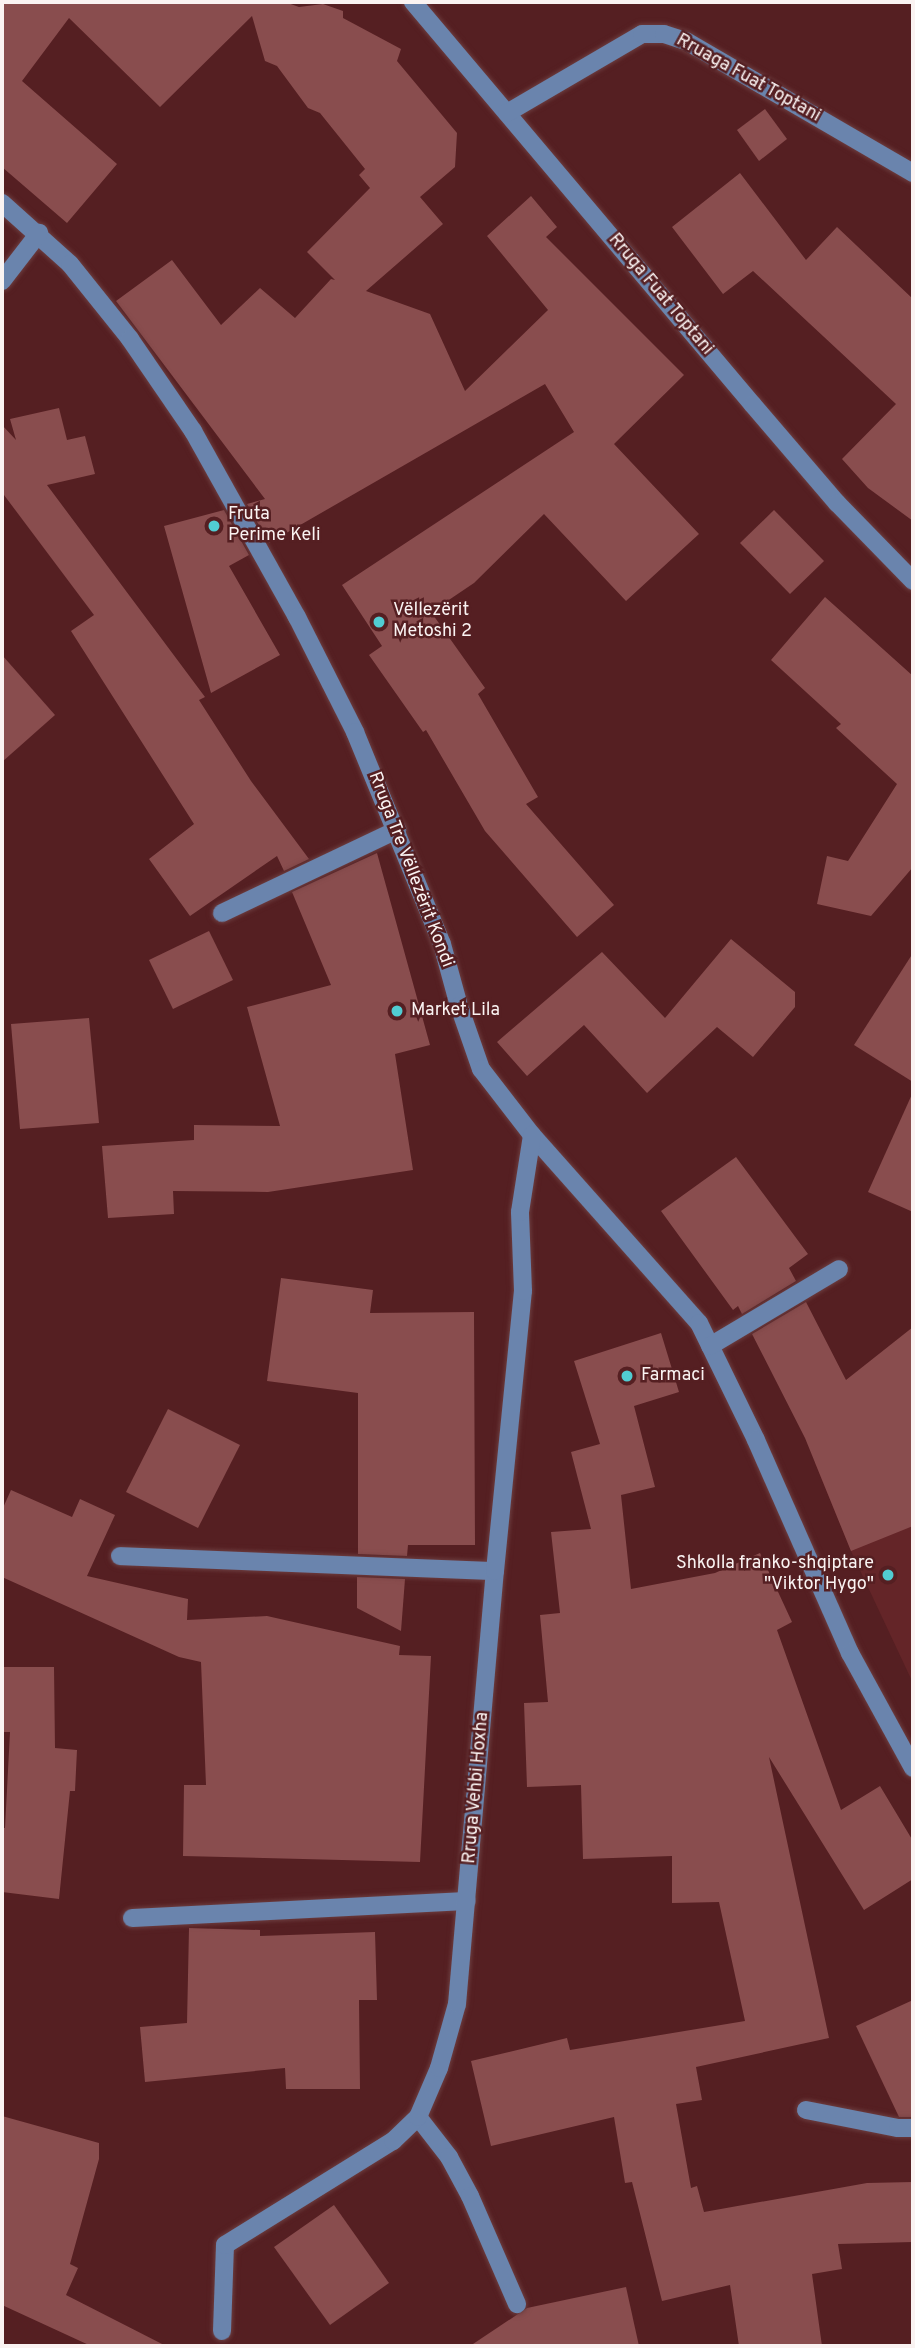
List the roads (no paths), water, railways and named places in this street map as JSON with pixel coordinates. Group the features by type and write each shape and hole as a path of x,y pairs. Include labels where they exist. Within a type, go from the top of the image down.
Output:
{"street":[{"name":"Rruga Fuat Toptani","path":"413,2 837,503 913,582"},
{"name":"Rruaga Fuat Toptani","path":"507,113 642,34 664,34 686,41 913,173"},
{"name":"Rruga Tre Vëllezërit Kondi","path":"2,203 39,233 100,301 158,376 193,430 296,617 355,732 442,944 459,1006 481,1069 531,1135 699,1323 756,1440 850,1653 913,1768"},
{"path":"2,281 39,233"},
{"path":"222,913 397,830"},
{"name":"Rruga Vehbi Hoxha","path":"222,2332 225,2245 393,2141 418,2117 439,2068 457,2004 523,1291 520,1212 531,1135"},
{"path":"710,1346 839,1269"},
{"path":"120,1556 495,1571"},
{"path":"132,1917 467,1901"},
{"path":"806,2110 898,2128 913,2127"},
{"path":"418,2117 449,2157 470,2196 517,2304"}],"place":[{"name":"Fruta Perime Keli","path":"214,526"},
{"name":"Vëllezërit Metoshi 2","path":"379,622"},
{"name":"Market Lila","path":"397,1011"},
{"name":"Farmaci","path":"627,1376"},
{"name":"Shkolla franko-shqiptare \"Viktor Hygo\"","path":"888,1575"}]}
